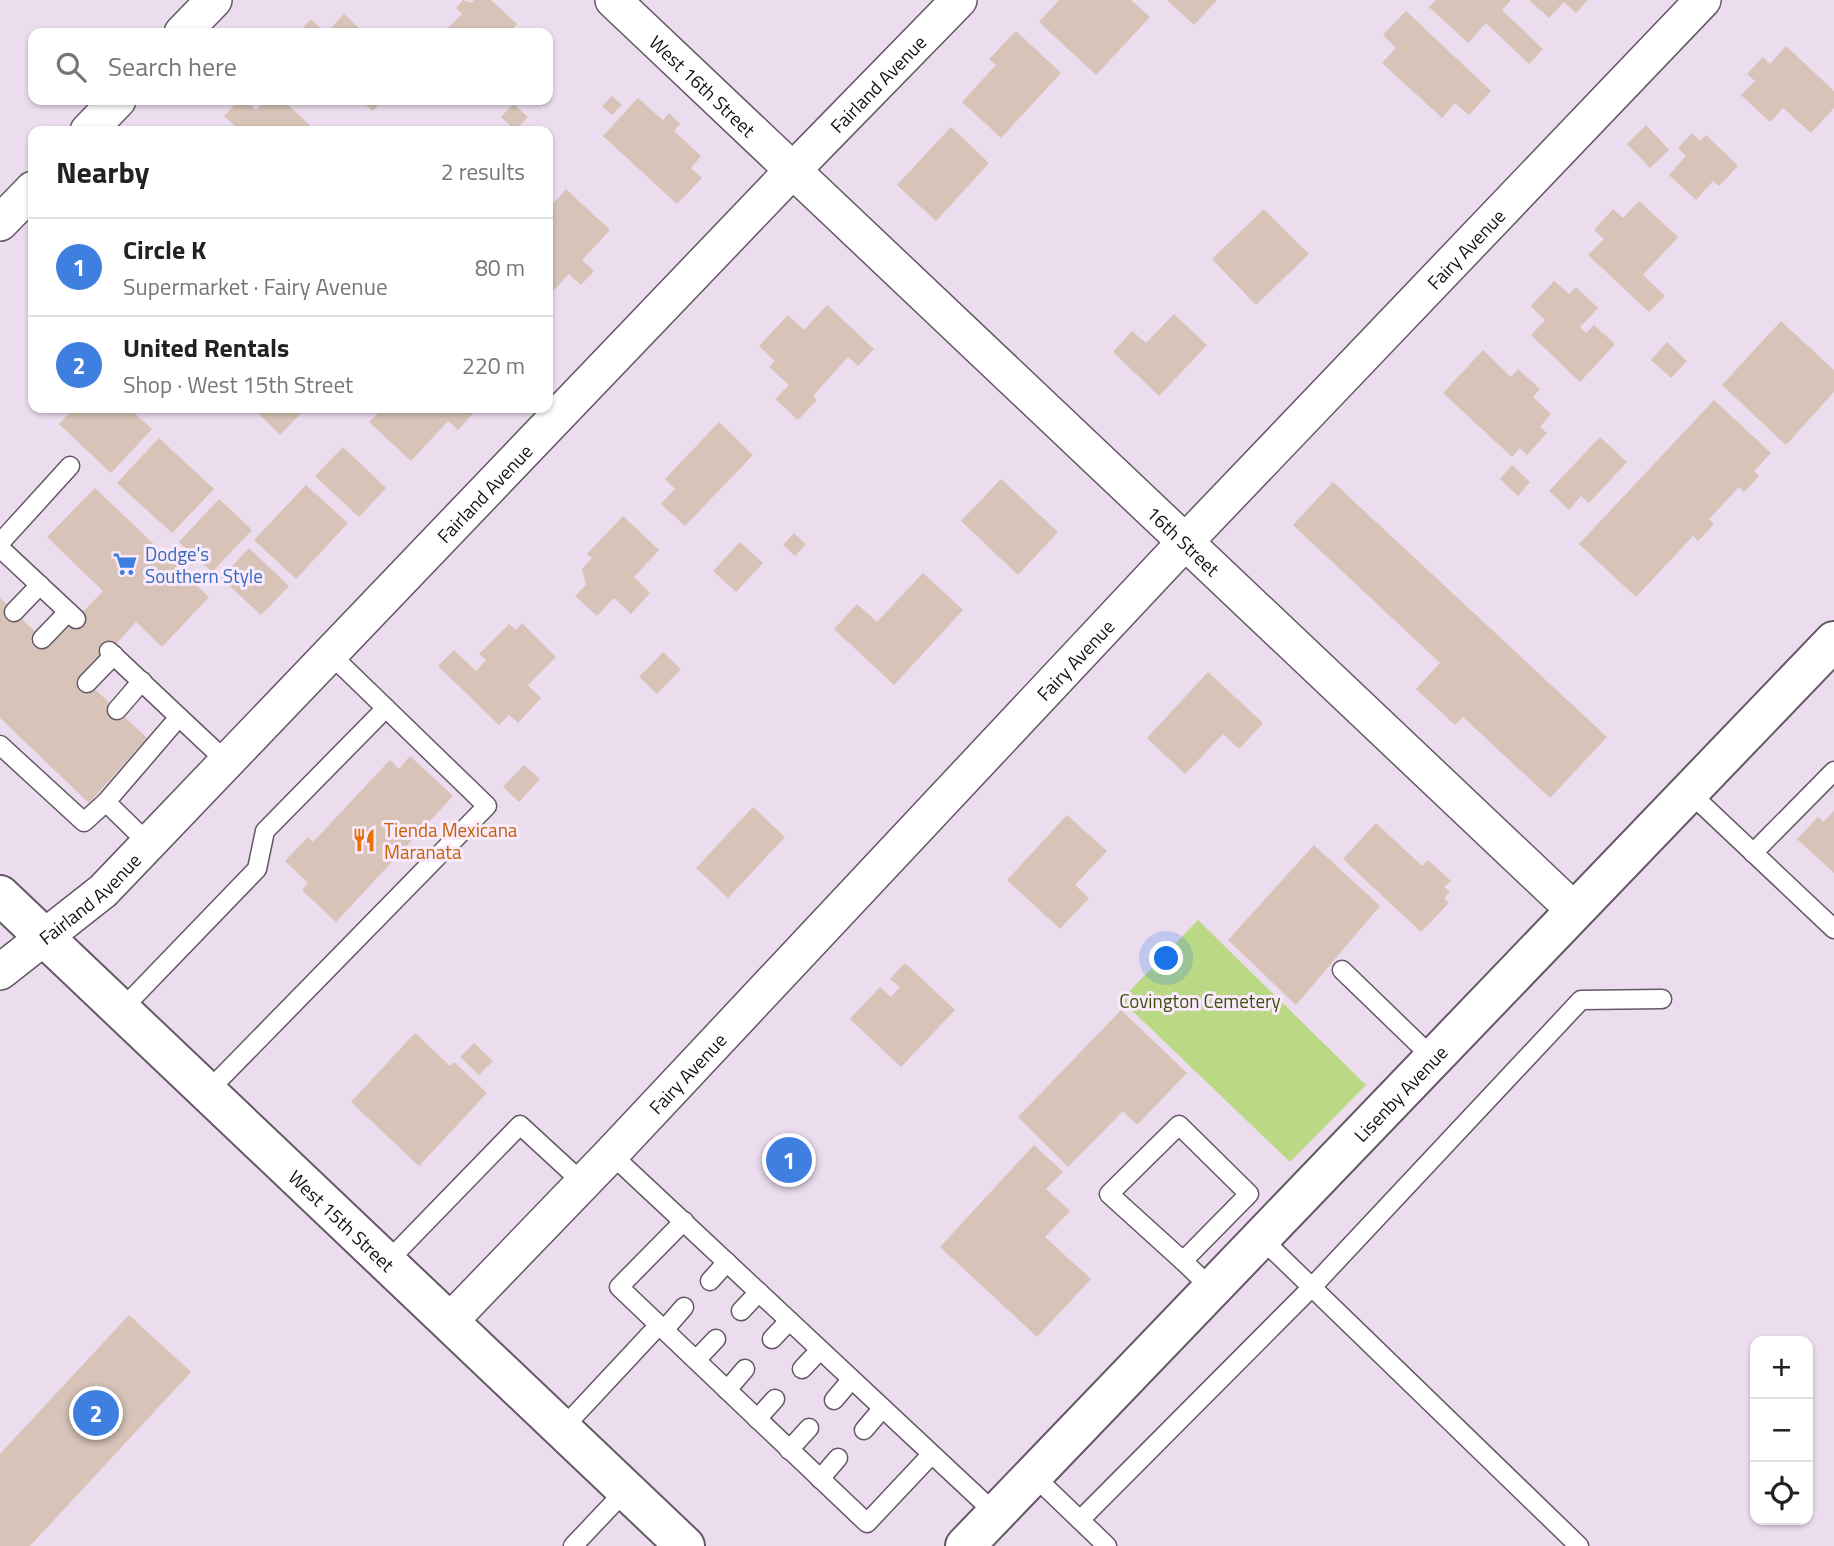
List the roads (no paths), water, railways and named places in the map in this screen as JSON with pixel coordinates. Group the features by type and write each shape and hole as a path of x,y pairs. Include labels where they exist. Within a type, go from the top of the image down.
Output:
{"main road":[{"name":"Lisenby Avenue","path":"965,1546 1212,1289 1263,1213 1433,1058 1834,641"},
{"name":"West 15th Street","path":"0,895 685,1546"}],"street":[{"path":"187,28 214,0"},
{"name":"West 16th Street","path":"613,0 793,170"},
{"name":"Fairland Avenue","path":"0,972 103,891 959,0"},
{"name":"Fairy Avenue","path":"450,1321 611,1154 1185,541 1703,0"},
{"path":"93,126 113,105"},
{"name":"16th Street","path":"793,170 1575,911"},
{"path":"0,223 28,193"}],"lane":[{"path":"42,639 72,616 0,545 69,466"},
{"path":"14,612 40,585"},
{"path":"87,683 112,653 227,762"},
{"path":"208,1091 487,806 329,653"},
{"path":"117,710 142,681"},
{"path":"121,1010 257,869 265,831 386,709"},
{"path":"0,745 16,759 55,783 85,822 106,802 179,717"},
{"path":"16,759 28,745"},
{"path":"1753,853 1834,771"},
{"path":"1689,792 1834,929"},
{"path":"106,802 149,844"},
{"path":"1342,970 1433,1058"},
{"path":"1080,1520 1312,1287 1581,1000 1662,999"},
{"path":"387,1262 520,1125 583,1183"},
{"path":"1212,1289 1109,1194 1179,1125 1263,1213 1312,1287 1579,1546"},
{"path":"611,1154 996,1514"},
{"path":"1183,1261 1263,1213"},
{"path":"684,1221 619,1287 789,1450 867,1524 930,1455"},
{"path":"710,1280 727,1262"},
{"path":"741,1311 759,1292"},
{"path":"562,1429 661,1327 684,1307"},
{"path":"772,1339 789,1321"},
{"path":"696,1360 716,1339"},
{"path":"802,1369 820,1350"},
{"path":"726,1390 746,1368"},
{"path":"834,1400 852,1380"},
{"path":"757,1419 775,1399"},
{"path":"864,1430 882,1409"},
{"path":"789,1450 809,1428"},
{"path":"820,1479 838,1458"},
{"path":"1033,1475 1080,1520 1096,1542"},
{"path":"573,1546 626,1490"}],"place":[{"name":"Dodge's Southern Style","path":"125,564"},
{"name":"Tienda Mexicana Maranata","path":"364,840"},
{"name":"Circle K","path":"789,1160"},
{"name":"United Rentals","path":"96,1413"}],"park label":[{"name":"Covington Cemetery","path":"1200,1000"}]}
